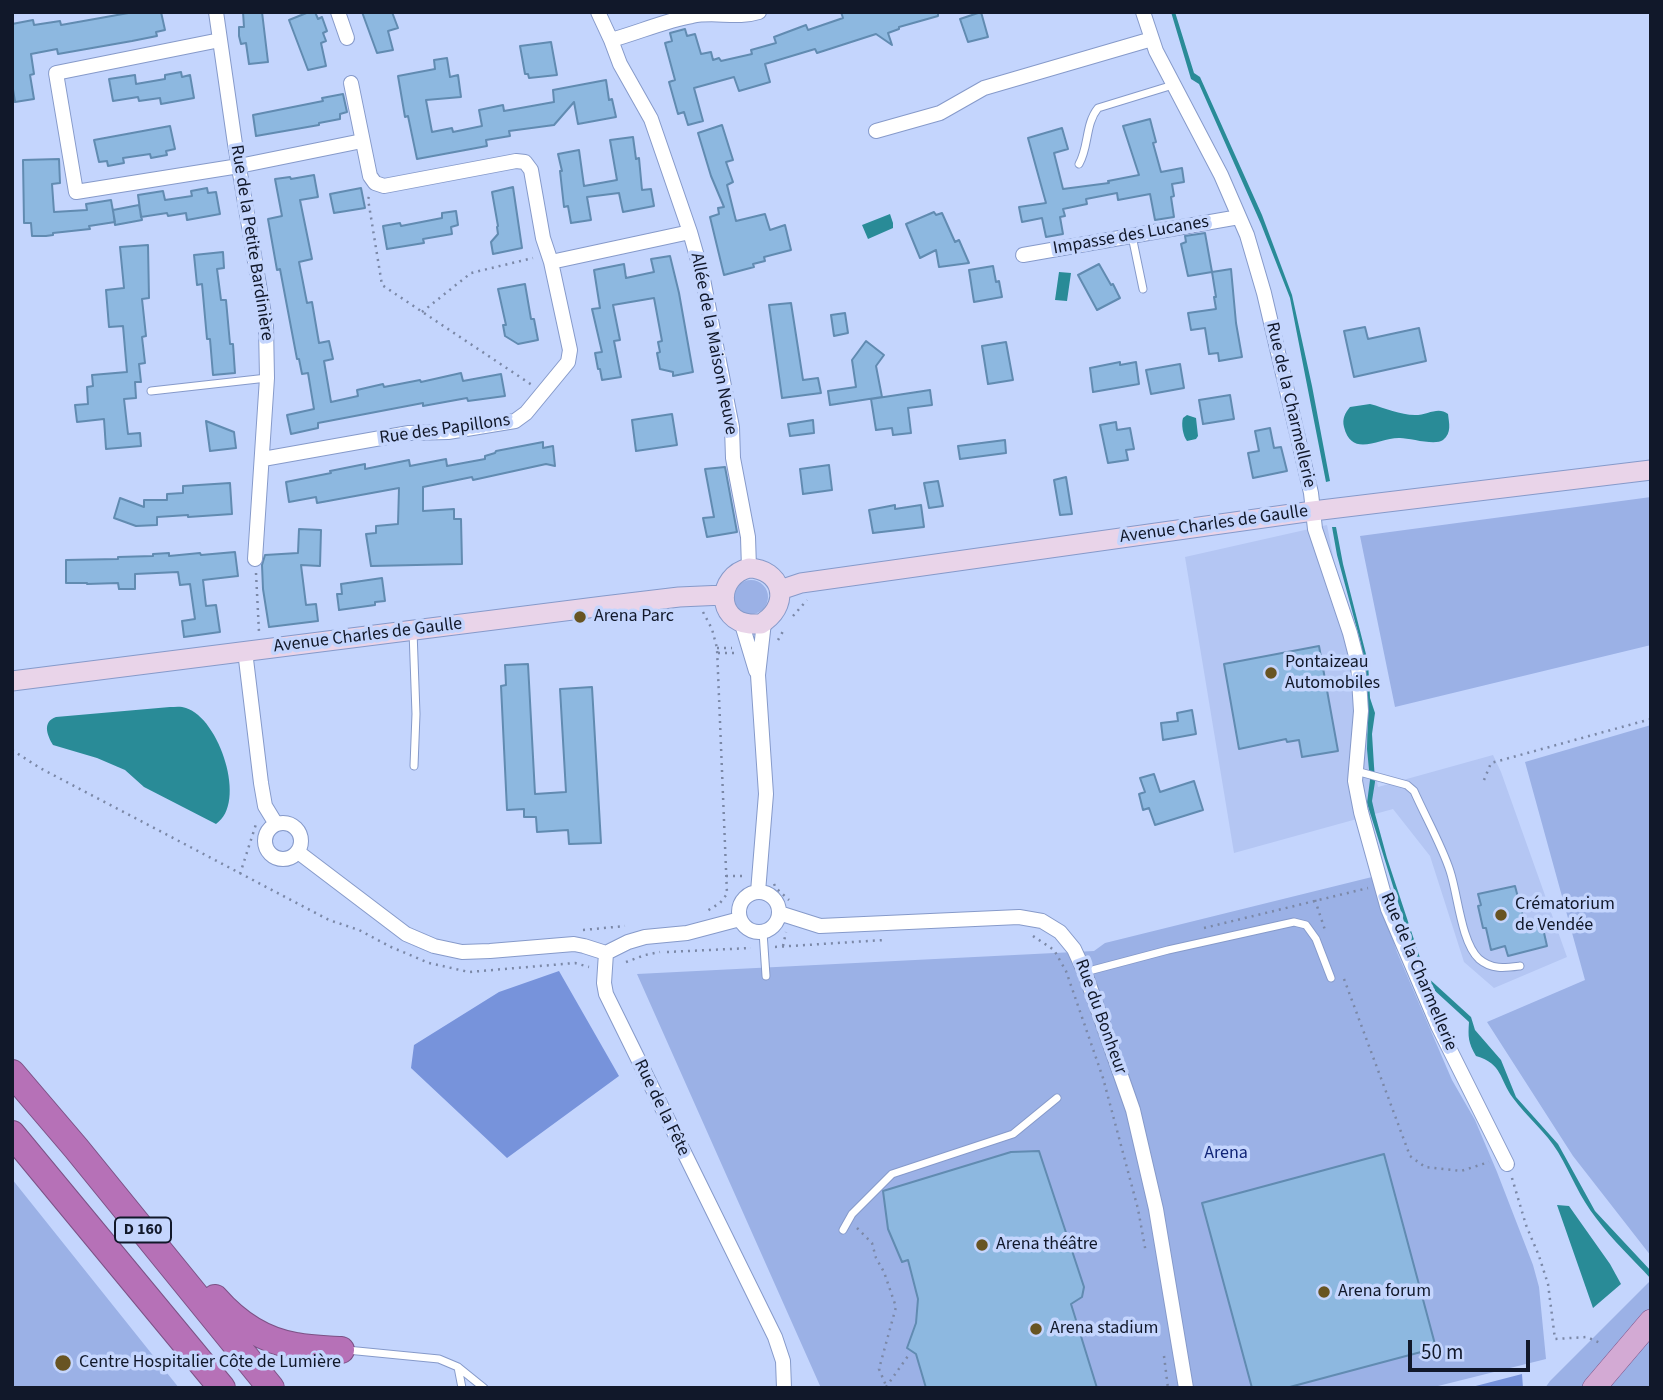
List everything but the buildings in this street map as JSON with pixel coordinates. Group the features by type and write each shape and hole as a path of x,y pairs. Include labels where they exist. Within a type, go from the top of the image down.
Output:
{"highway":[{"name":"D 160","path":"12,1073 271,1388"},
{"name":"D 160","path":"12,1135 222,1388"},
{"path":"76,1148 137,1209 222,1306 249,1328 264,1337 295,1346 341,1350"}],"main road":[{"name":"Avenue Charles de Gaulle","path":"779,590 801,583 1313,511 1651,470"},
{"path":"749,568 765,571 777,583 779,590 777,609 772,617 761,624 741,621 730,613 725,604 726,587 741,570 749,568"},
{"name":"Avenue Charles de Gaulle","path":"12,681 701,595 724,595"},
{"path":"1594,1388 1651,1321"}],"street":[{"name":"Rue de la Petite Bardinière","path":"216,12 266,326 267,378 255,559"},
{"path":"338,12 347,38"},
{"name":"Allée de la Maison Neuve","path":"598,12 620,64 651,119 702,274 732,427 733,458 748,537 749,568"},
{"path":"611,40 691,16 739,16 759,12"},
{"name":"Rue de la Charmellerie","path":"1143,12 1156,51 1221,175 1247,235 1265,293 1311,493 1315,529 1358,664 1361,711 1360,772 1355,781 1388,909 1438,1026 1506,1161"},
{"path":"876,131 940,113 984,88 1152,38"},
{"path":"220,40 56,73 76,192 239,166 362,141"},
{"path":"351,83 370,176 375,183"},
{"name":"Rue des Papillons","path":"262,459 409,433 449,432 515,421 526,413 568,362 570,350 531,170 525,162 516,161 384,186 375,183"},
{"name":"Impasse des Lucanes","path":"1023,255 1239,217"},
{"path":"549,259 690,232"},
{"path":"741,621 758,675"},
{"path":"758,892 766,794 758,675 764,622"},
{"path":"252,650 265,806 275,824"},
{"path":"288,823 298,830 302,841 298,852 293,856 282,859 271,855 265,838 270,827 275,824 288,823"},
{"path":"298,852 406,934 434,946 462,952 574,944 584,946 605,960 628,942 645,937 687,933 740,919"},
{"path":"758,892 770,896 778,906 779,914 774,925 763,932 745,927 740,919 739,908 745,897 758,892"},
{"name":"Rue du Bonheur","path":"779,914 820,926 1019,917 1042,921 1060,932 1067,940 1085,972 1133,1110 1156,1209 1186,1388"},
{"name":"Rue de la Fête","path":"605,960 606,994 775,1337 783,1361 783,1388"}],"lane":[{"path":"1079,164 1084,154 1092,115 1098,108 1174,85"},
{"path":"1132,236 1143,289"},
{"path":"151,391 267,378"},
{"path":"413,630 416,714 414,766"},
{"path":"1360,772 1407,785 1414,791 1450,869 1469,947 1490,967 1520,966"},
{"path":"1085,972 1294,922 1306,925 1316,939 1331,978"},
{"path":"763,932 766,976"},
{"path":"843,1230 852,1214 892,1174 1013,1134 1057,1098"},
{"path":"341,1350 439,1359 458,1367 484,1388"},
{"path":"458,1367 462,1388"}],"path":[{"path":"375,183 368,199 382,285 543,392"},
{"path":"422,312 471,273 549,259"},
{"path":"252,650 255,559"},
{"path":"701,595 702,610 712,629 717,648 727,894 720,904 701,913"},
{"path":"1484,780 1491,763 1651,719"},
{"path":"12,750 40,768 329,920 359,930 429,963 469,972 575,963 594,969 605,960 622,963 663,952 884,940"},
{"path":"240,874 259,814 265,806"},
{"path":"1197,930 1381,885"},
{"path":"1315,900 1327,935"},
{"path":"576,930 631,925"},
{"path":"1031,936 1054,950 1066,971 1103,1078 1138,1209 1148,1262"},
{"path":"1342,974 1410,1156 1425,1167 1461,1171 1506,1161 1548,1284 1555,1339 1587,1337 1600,1343"},
{"path":"852,1214 858,1231 872,1243 896,1307 879,1369 886,1387"},
{"path":"1163,1353 1168,1388"},
{"path":"886,1387 908,1356"}],"shaded area":[{"path":"1171,12 1175,12 1194,73 1200,77 1262,215 1292,295 1330,481 1326,482 1290,298 1261,224 1199,84 1191,79"},
{"path":"890,214 893,228 868,239 862,225"},
{"path":"1059,272 1071,273 1067,301 1055,300"},
{"path":"1370,404 1409,415 1444,412 1448,414 1448,434 1439,442 1400,438 1368,444 1353,442 1344,427 1345,414 1350,407"},
{"path":"1187,415 1196,418 1198,436 1187,441 1182,423"},
{"path":"1327,525 1378,787 1493,755 1567,957 1494,988 1464,962 1430,856 1393,809 1234,853 1185,557"},
{"path":"1332,527 1336,527 1368,662 1370,698 1375,713 1372,734 1375,782 1372,801 1387,858 1426,976 1471,1017 1475,1030 1501,1060 1516,1097 1558,1144 1595,1211 1651,1271 1651,1279 1590,1210 1563,1160 1513,1098 1496,1068 1476,1056 1469,1039 1469,1022 1422,979 1367,803 1370,780 1367,749 1368,710 1361,644"},
{"path":"184,707 198,715 209,727 218,744 229,781 229,798 225,813 216,824 144,787 125,770 97,758 53,745 48,733 47,725 56,717"},
{"path":"559,971 619,1076 507,1158 411,1068 414,1045 499,992"},
{"path":"1557,1205 1569,1206 1621,1284 1593,1308"},
{"path":"1522,1374 1523,1388 1468,1388"}],"green space":[{"path":"1651,497 1651,645 1395,707 1360,536"},
{"path":"751,580 763,585 768,597 763,609 751,614 739,609 734,597 739,585"},
{"path":"1651,725 1651,1256 1573,1156 1487,1022 1585,980 1525,762"},
{"name":"Arena","path":"1372,877 1397,952 1452,1080 1475,1120 1533,1265 1539,1287 1546,1359 1430,1388 821,1388 637,974 1094,951 1105,943"},
{"path":"12,1179 179,1388 12,1388"},
{"path":"1651,1280 1651,1388 1545,1388 1550,1381"}],"place":[{"name":"Arena Parc","path":"580,617"},
{"name":"Pontaizeau Automobiles","path":"1271,673"},
{"name":"Crématorium de Vendée","path":"1501,915"},
{"name":"Arena théâtre","path":"982,1245"},
{"name":"Arena forum","path":"1324,1292"},
{"name":"Arena stadium","path":"1036,1329"},
{"name":"Centre Hospitalier Côte de Lumière","path":"63,1363"}]}
